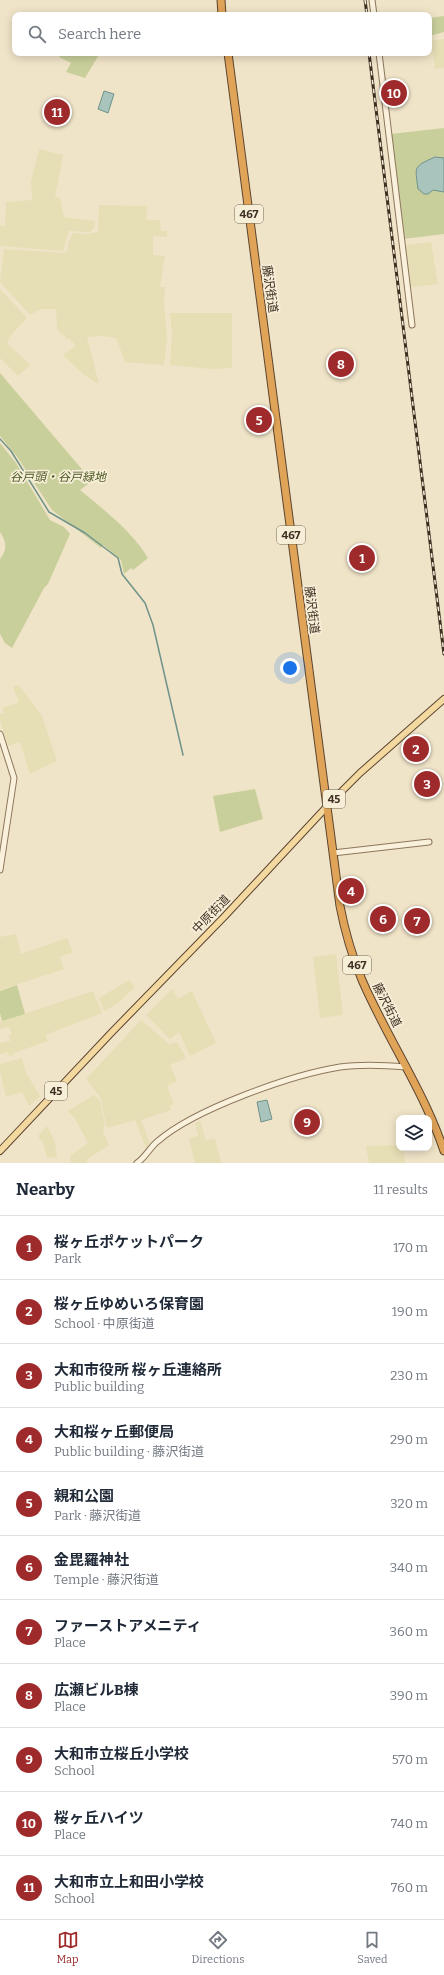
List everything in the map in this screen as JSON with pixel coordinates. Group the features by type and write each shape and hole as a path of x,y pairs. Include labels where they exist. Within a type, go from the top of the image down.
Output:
{"highway":[{"path":"220,0 222,12"},
{"name":"藤沢街道","path":"228,56 340,906 350,947 363,980 436,1129 444,1151"}],"main road":[{"name":"中原街道","path":"0,1151 360,773 444,699"}],"street":[{"path":"372,0 374,12"},
{"path":"379,56 412,325"},
{"path":"0,734 14,778 0,870"},
{"path":"333,854 429,842"},
{"path":"138,1163 157,1141 176,1129 216,1107 256,1092 291,1080 340,1067 378,1065 406,1067"}],"shaded area":[{"path":"444,39 444,68 435,69 432,41"},
{"path":"39,149 63,155 55,197 60,198 64,217 95,221 94,228 90,232 69,231 63,251 0,246 0,225 5,226 6,202 32,200 31,181"},
{"path":"99,205 147,206 146,220 160,220 161,231 167,231 167,237 153,236 153,255 165,256 160,287 165,287 164,303 167,338 164,365 125,362 116,338 103,336 87,337 99,384 83,374 63,355 76,346 70,339 66,339 65,335 62,335 57,329 56,309 41,309 30,315 0,282 4,249 64,253 68,250 68,243 73,233 87,234 98,232"},
{"path":"431,242 438,284 412,287 410,285 405,248 407,245"},
{"path":"0,289 27,318 11,335 7,343 30,365 18,376 0,358"},
{"path":"170,313 232,313 232,368 210,369 170,365 172,333"},
{"path":"19,685 42,716 57,761 30,774 20,742 8,746 0,720 0,714 4,713 2,708 19,702 13,687"},
{"path":"16,934 21,954 67,938 73,952 60,957 64,969 0,990 0,937"},
{"path":"336,954 343,1015 320,1018 313,957"},
{"path":"129,980 135,987 117,1004 104,1011 99,998"},
{"path":"172,989 178,999 192,991 216,1043 190,1056 179,1032 170,1039 146,1015"},
{"path":"93,991 102,1013 45,1035 48,1041 14,1053 13,1055 9,1056 8,1052 0,1054 0,1043 10,1041 9,1035 12,1034 9,1027 0,1029 0,1022"},
{"path":"141,1020 169,1044 177,1042 186,1058 170,1065 177,1081 167,1086 174,1104 170,1106 171,1110 141,1120 150,1143 146,1148 135,1120 107,1128 100,1097 86,1079"},
{"path":"22,1058 26,1073 40,1096 29,1106 22,1092 6,1097 0,1071 0,1064"},
{"path":"94,1095 99,1099 105,1123 103,1132 109,1145 86,1160 87,1163 71,1163 70,1156 88,1143 75,1119 68,1111"},
{"path":"200,1121 206,1141 215,1138 221,1163 195,1163 189,1138 198,1136 195,1123"},
{"path":"47,1126 55,1142 57,1157 47,1158 43,1142 38,1136"},
{"path":"396,1145 396,1151 403,1151 405,1163 369,1163 366,1146"}],"green space":[{"path":"444,16 444,32 432,35 432,18"},
{"path":"98,56 85,78 66,72 71,63 59,57"},
{"path":"444,128 444,234 403,239 391,134"},
{"name":"谷戸頭・谷戸緑地","path":"0,373 92,481 80,490 126,530 148,558 133,570 131,568 124,574 121,560 103,545 101,548 52,510 18,458 0,436"},
{"name":"谷戸頭・谷戸緑地","path":"0,443 16,463 50,520 64,527 70,534 48,584 44,588 12,648 5,643 0,634 0,559 5,549 5,543 0,532"},
{"path":"255,789 263,819 220,832 213,796"},
{"path":"17,985 25,1014 2,1021 0,1013 0,991"}],"water":[{"path":"104,91 114,94 108,113 98,109"},
{"path":"435,157 444,158 444,192 433,190 428,194 424,194 418,189 416,171 419,165"},
{"path":"267,1100 272,1119 261,1122 257,1102"}],"waterway":[{"path":"0,439 11,451 49,512 85,533 118,558 122,574 145,603 153,625 183,755"}],"railway":[{"path":"365,0 367,12"},
{"path":"369,56 444,654"}],"place":[{"name":"桜ヶ丘ハイツ","path":"394,93"},
{"name":"大和市立上和田小学校","path":"57,112"},
{"name":"広瀬ビルB棟","path":"341,364"},
{"name":"親和公園","path":"259,420"},
{"name":"桜ヶ丘ポケットパーク","path":"362,558"},
{"name":"桜ヶ丘ゆめいろ保育園","path":"416,749"},
{"name":"大和市役所 桜ヶ丘連絡所","path":"427,784"},
{"name":"大和桜ヶ丘郵便局","path":"351,891"},
{"name":"金毘羅神社","path":"383,919"},
{"name":"ファーストアメニティ","path":"417,921"},
{"name":"大和市立桜丘小学校","path":"307,1122"}]}
